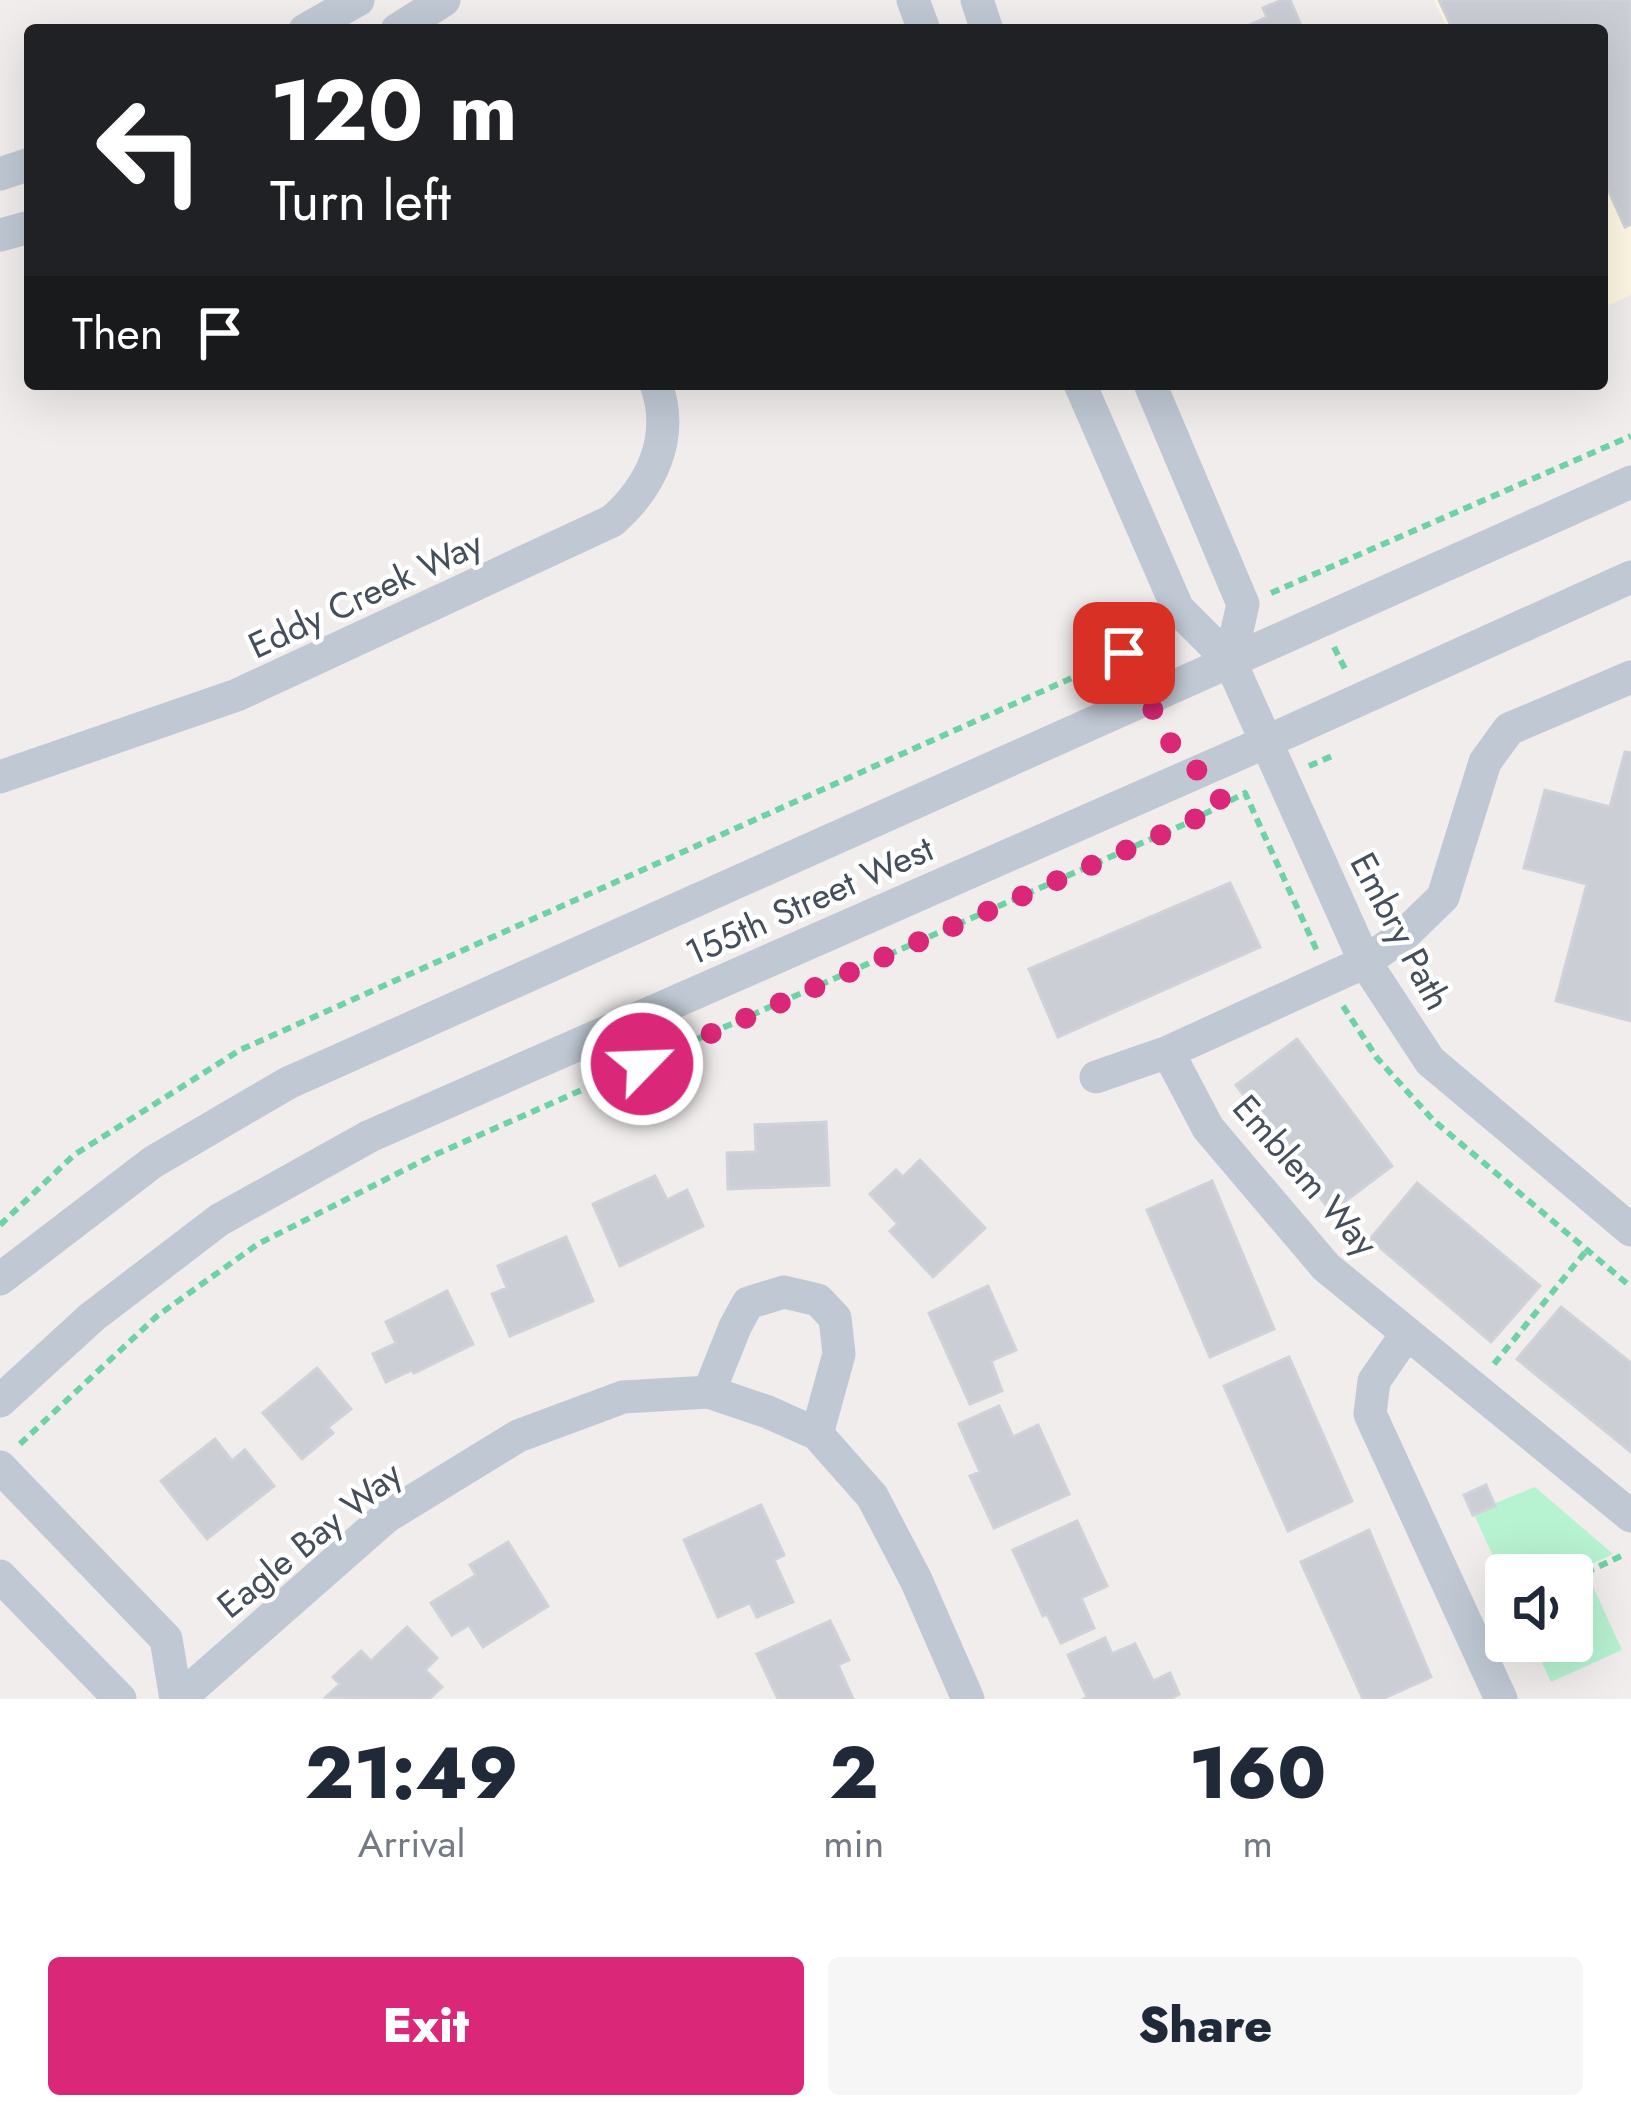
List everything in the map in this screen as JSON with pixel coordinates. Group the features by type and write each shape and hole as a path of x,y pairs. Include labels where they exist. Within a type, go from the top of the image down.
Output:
{"street":[{"path":"308,21 358,0"},
{"path":"406,24 444,0"},
{"name":"Eddy Creek Way","path":"0,777 237,695 612,521 641,492 658,454 663,414 657,390"},
{"name":"Embry Path","path":"1083,390 1178,609 1230,661 1365,962 1430,1061 1625,1214"},
{"path":"1153,390 1243,604 1230,661"},
{"name":"155th Street West","path":"0,1279 153,1162 288,1083 1631,482"},
{"name":"155th Street West","path":"0,1401 92,1317 219,1220 370,1136 1631,577"},
{"path":"1096,1077 1168,1052 1330,979 1405,934 1443,897 1485,762 1509,729 1631,677"},
{"name":"Emblem Way","path":"1168,1052 1208,1128 1327,1267 1631,1516"},
{"path":"709,1393 748,1304 784,1292 818,1300 835,1318 839,1354 817,1434"},
{"path":"1407,1333 1374,1381 1370,1414 1502,1699"},
{"name":"Eagle Bay Way","path":"177,1699 386,1517 518,1436 623,1397 709,1393 817,1434 872,1496 916,1580 968,1699"},
{"path":"6,1458 166,1639 177,1699"},
{"path":"0,1576 120,1699"}],"path":[{"path":"1288,586 1631,436"},
{"path":"1321,621 1349,677 1348,705"},
{"path":"0,1225 74,1155 240,1049 1124,653 1147,698"},
{"path":"1199,771 1223,805"},
{"path":"6,1458 157,1316 258,1244 432,1156 1142,843 1245,793 1349,1018 1377,1058 1433,1120 1631,1287"},
{"path":"1473,1388 1586,1251"},
{"path":"1593,1569 1621,1556"}],"shaded area":[{"path":"1434,0 1631,0 1631,295 1608,305 1608,24 1445,24"}],"green space":[{"path":"1535,1487 1613,1554 1593,1563 1593,1554 1492,1554 1473,1512"},
{"path":"1593,1587 1622,1650 1551,1682 1542,1662 1593,1662"}],"building":[{"path":"1290,0 1300,24 1251,24 1267,17 1263,8"},
{"path":"1439,0 1631,0 1631,224 1625,227 1608,189 1608,24 1450,24"},
{"path":"1625,752 1631,753 1631,1021 1556,1001 1587,884 1524,868 1545,790 1610,807"},
{"path":"1230,883 1260,947 1058,1037 1029,969"},
{"path":"1297,1039 1392,1166 1331,1212 1236,1085"},
{"path":"826,1122 829,1185 728,1189 727,1153 756,1152 755,1125"},
{"path":"920,1160 985,1228 933,1277 890,1231 898,1224 870,1194 896,1170 903,1177"},
{"path":"655,1176 667,1200 687,1190 703,1226 620,1266 593,1204"},
{"path":"1212,1181 1274,1329 1210,1357 1147,1210"},
{"path":"1417,1183 1540,1286 1491,1342 1370,1239"},
{"path":"566,1237 593,1301 510,1336 492,1294 507,1288 498,1266"},
{"path":"988,1286 1016,1350 991,1361 1002,1391 970,1404 929,1313"},
{"path":"447,1291 473,1344 386,1382 373,1354 396,1343 386,1322"},
{"path":"1561,1307 1631,1363 1631,1452 1517,1359"},
{"path":"1289,1357 1352,1501 1288,1531 1224,1386"},
{"path":"317,1368 351,1409 328,1427 333,1433 302,1459 263,1413"},
{"path":"999,1406 1013,1437 1038,1425 1069,1494 994,1528 970,1476 980,1472 959,1424"},
{"path":"215,1439 232,1461 245,1450 274,1486 207,1539 161,1481"},
{"path":"1486,1485 1495,1506 1473,1515 1464,1495"},
{"path":"761,1505 784,1555 774,1560 793,1602 757,1617 750,1603 718,1617 684,1540"},
{"path":"1077,1521 1107,1586 1081,1598 1094,1628 1061,1643 1047,1614 1043,1616 1013,1550"},
{"path":"1369,1530 1431,1677 1382,1699 1363,1699 1301,1562"},
{"path":"508,1542 548,1606 483,1647 469,1625 452,1635 431,1603 476,1575 470,1565"},
{"path":"830,1621 849,1660 838,1665 853,1699 778,1699 757,1654"},
{"path":"407,1627 437,1658 425,1670 442,1687 429,1699 326,1697 340,1684 333,1677 361,1651 371,1661"},
{"path":"1105,1638 1112,1654 1135,1644 1153,1681 1170,1673 1179,1694 1170,1699 1083,1699 1087,1697 1068,1655"}],"route":[{"path":"642,1064 1223,805 1216,790 1169,741 1124,653"}]}
